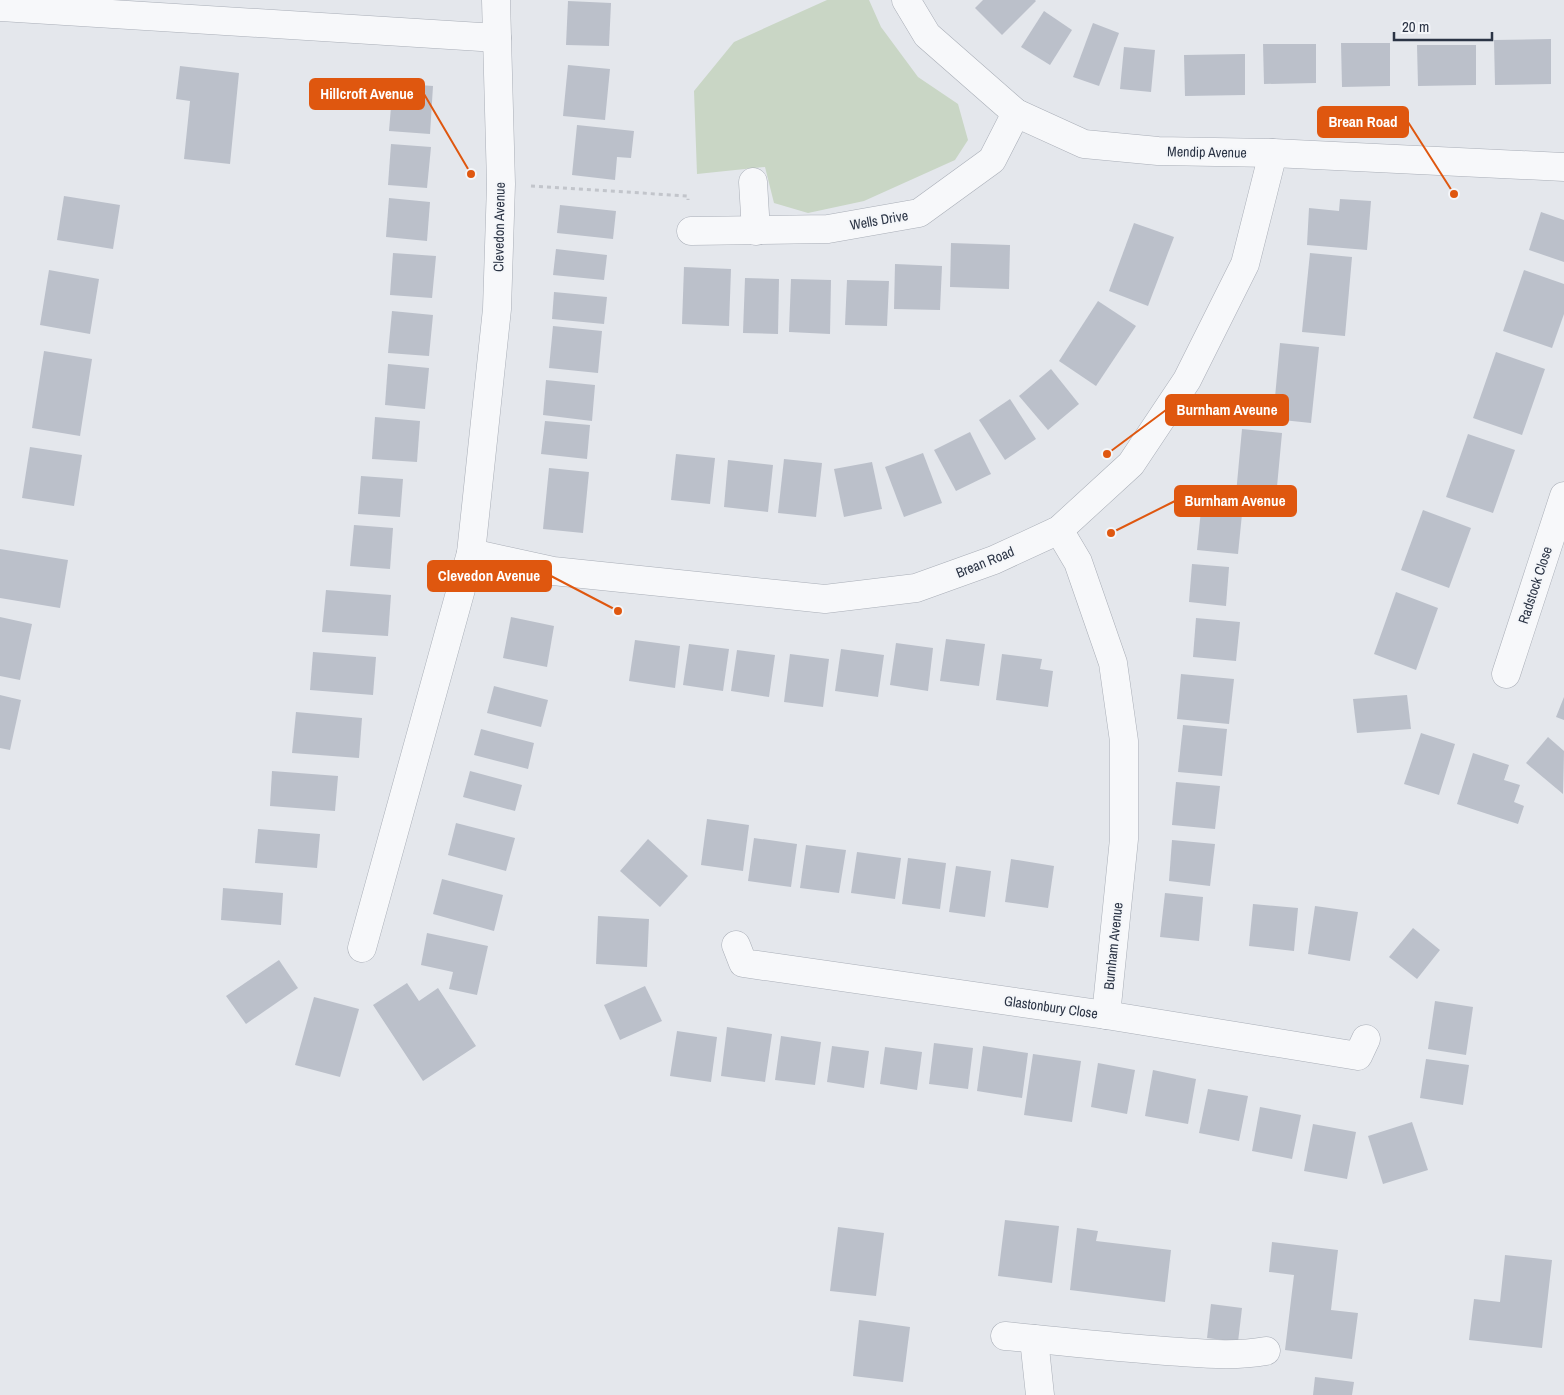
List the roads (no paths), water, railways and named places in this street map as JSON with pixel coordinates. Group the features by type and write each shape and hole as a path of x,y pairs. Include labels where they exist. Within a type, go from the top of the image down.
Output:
{"street":[{"name":"Clevedon Avenue","path":"362,948 471,553 497,309 501,184 496,0"},
{"name":"Mendip Avenue","path":"906,0 927,35 1016,113 1084,144 1158,151 1272,152 1564,167"},
{"path":"0,7 497,38"},
{"name":"Wells Drive","path":"690,231 828,229 919,213 992,160 1016,113"},
{"name":"Brean Road","path":"471,553 553,571 825,599 916,588 994,560 1059,530 1131,464 1186,380 1245,264 1272,152"},
{"path":"753,182 756,230"},
{"name":"Radstock Close","path":"1506,674 1564,496"},
{"name":"Burnham Avenue","path":"1059,530 1078,562 1114,662 1124,741 1124,839 1106,1015"},
{"name":"Glastonbury Close","path":"736,945 743,963 1106,1015 1358,1056 1366,1039"},
{"path":"1005,1336 1108,1348 1217,1355 1266,1351"},
{"path":"1034,1339 1040,1395"}],"place":[{"name":"Hillcroft Avenue","path":"471,174"},
{"name":"Brean Road","path":"1454,194"},
{"name":"Burnham Aveune","path":"1107,454"},
{"name":"Burnham Avenue","path":"1111,533"},
{"name":"Clevedon Avenue","path":"618,611"}]}
